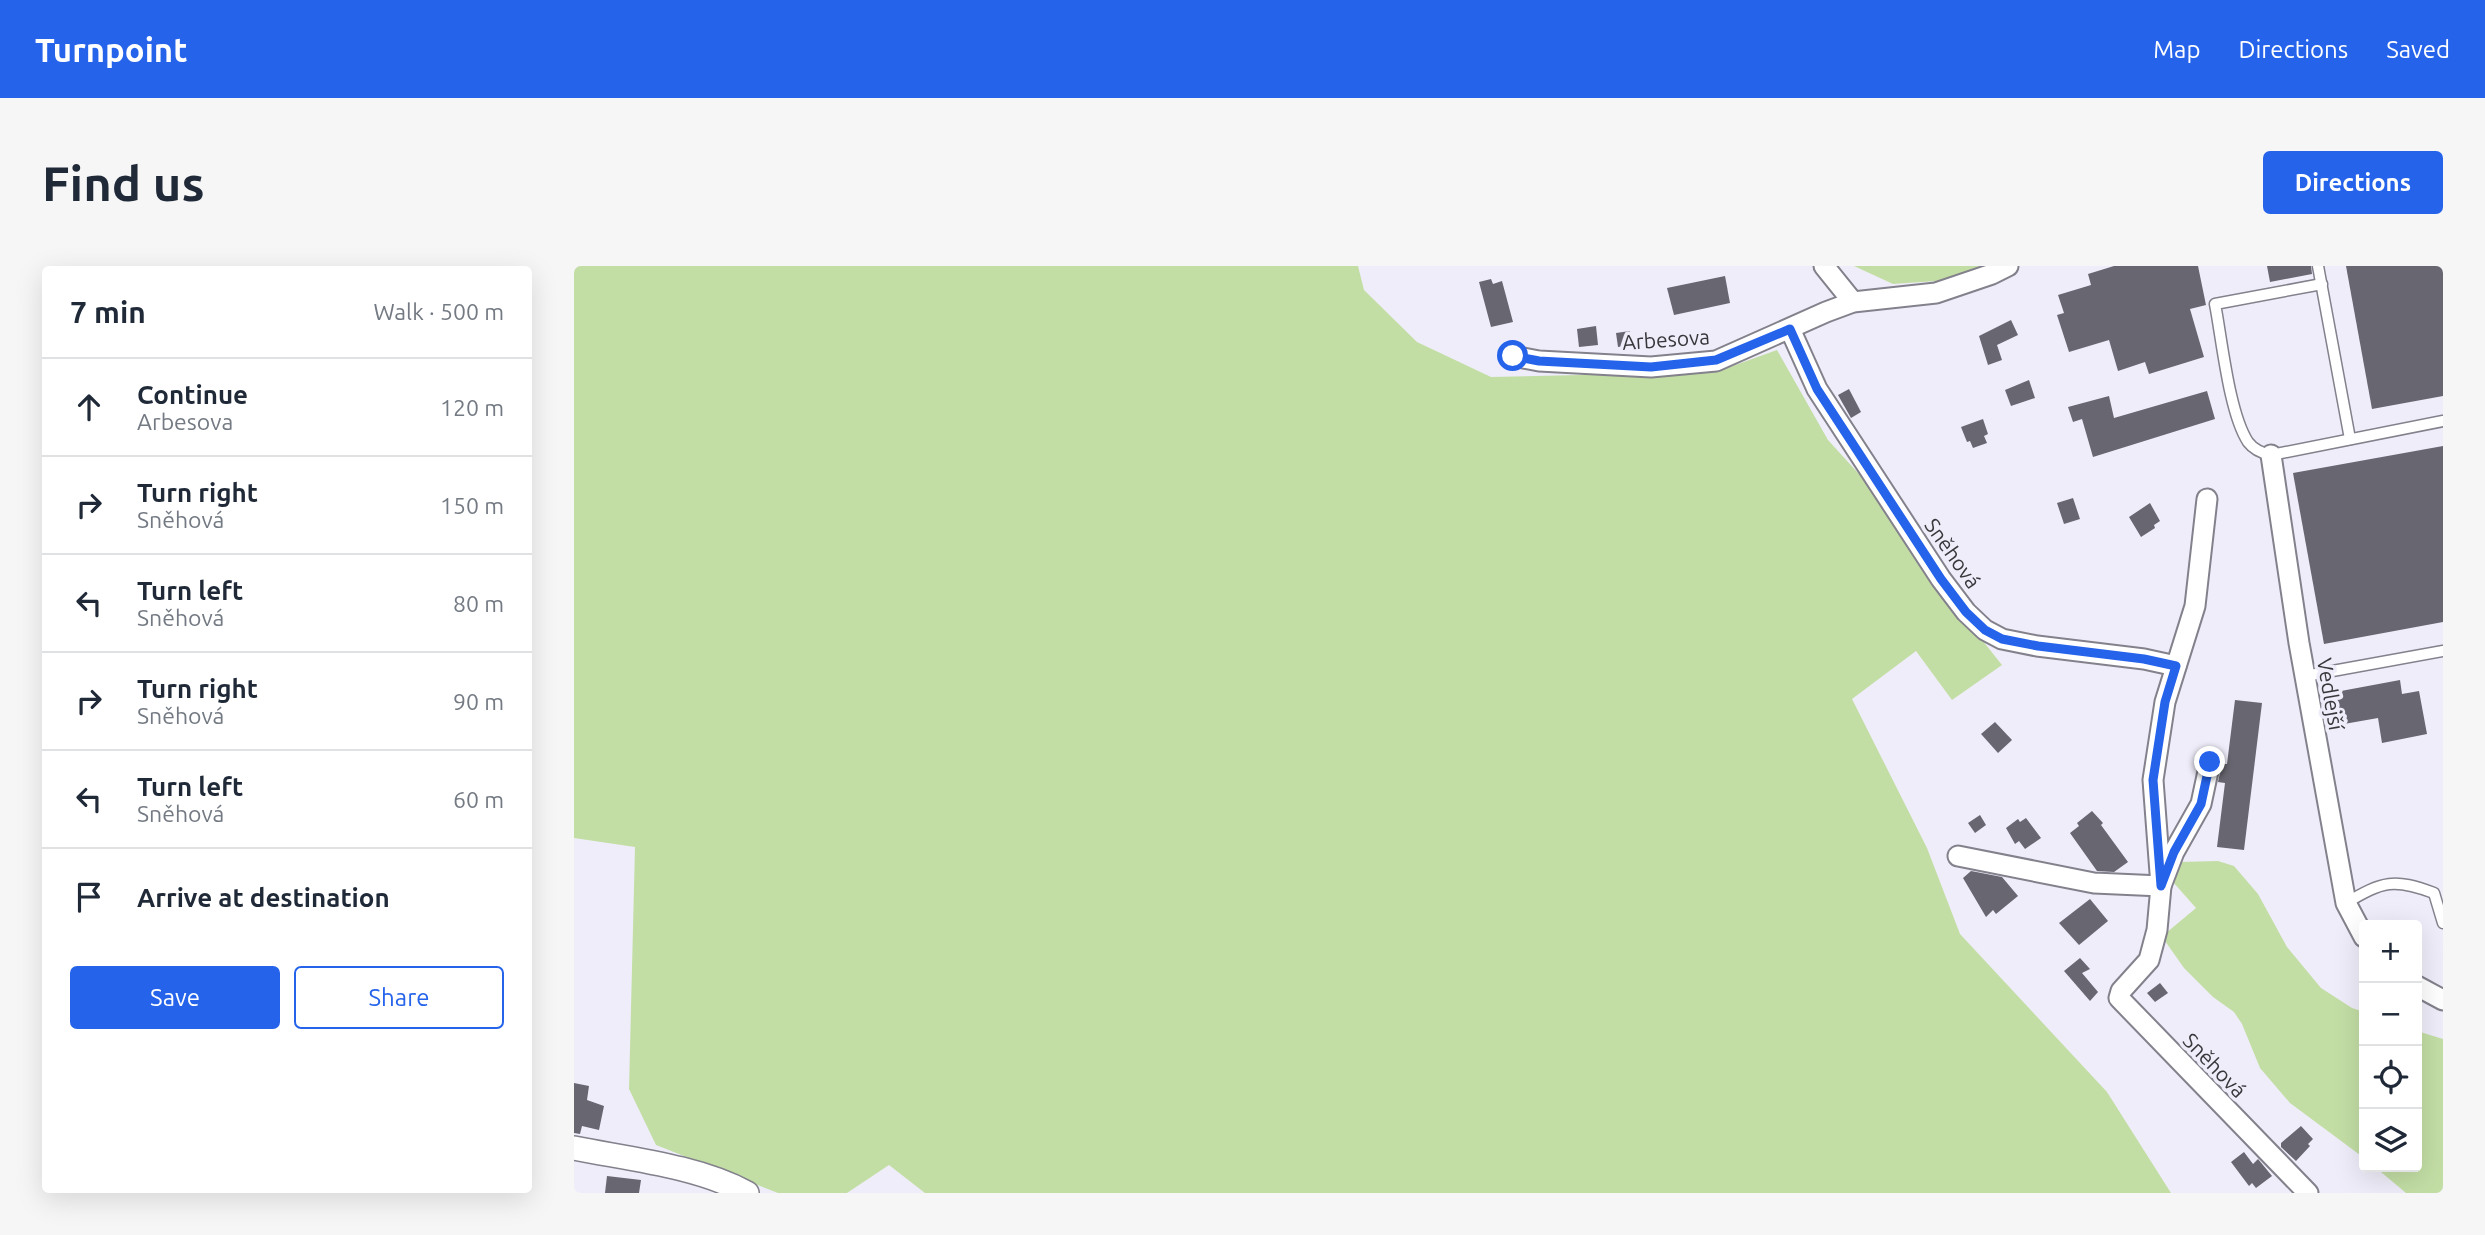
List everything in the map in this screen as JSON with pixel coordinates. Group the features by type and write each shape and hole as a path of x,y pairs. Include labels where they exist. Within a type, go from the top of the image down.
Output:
{"street":[{"path":"1824,266 1853,303"},
{"name":"Arbesova","path":"1513,356 1539,361 1651,367 1716,360 1853,303 1936,293 2008,266"},
{"name":"Sněhová","path":"1790,329 1817,389 1941,579 1966,612 1985,630 2002,639 2038,646 2144,659 2176,666"},
{"name":"Vedlejší","path":"2271,455 2305,676 2346,903 2359,928"},
{"name":"Sněhová","path":"2207,499 2195,606 2165,702 2153,780 2161,886 2157,930 2149,960 2121,991 2119,998 2308,1193"},
{"name":"Sněhová","path":"2161,886 2174,852 2201,804 2210,762"},
{"path":"1958,856 2094,883 2161,886"},
{"path":"2422,989 2443,1000"},
{"path":"574,1148 727,1183 747,1193"}],"lane":[{"path":"2318,266 2350,439"},
{"path":"2322,284 2215,304 2236,418 2249,443 2259,453 2271,455 2443,421"},
{"path":"2305,676 2443,651"},
{"path":"2346,903 2372,887 2405,882 2434,893 2443,923"}],"green space":[{"path":"574,266 1358,266 1364,290 1417,342 1491,377 1716,372 1777,350 1828,440 1869,485 1932,577 2002,665 1952,700 1916,651 1852,699 1927,848 1960,934 2107,1092 2171,1193 925,1193 889,1165 847,1193 778,1193 656,1145 629,1089 635,847 574,838"},
{"path":"1854,266 1988,266 1950,280 1893,284"},
{"path":"2218,861 2234,866 2258,894 2287,947 2321,988 2359,1010 2359,1154 2290,1103 2260,1068 2242,1024 2234,1012 2213,997 2184,968 2165,941 2166,933 2196,908 2173,882 2179,862"},
{"path":"2422,1033 2443,1039 2443,1193 2406,1193 2381,1172 2422,1172"}],"building":[{"path":"2114,266 2198,266 2206,305 2190,309 2204,357 2149,374 2145,362 2118,371 2109,340 2069,352 2057,315 2064,313 2058,295 2091,285 2088,274"},
{"path":"2267,266 2311,266 2312,274 2270,282"},
{"path":"2346,266 2443,266 2443,396 2372,409"},
{"path":"1725,276 1730,303 1674,315 1667,288"},
{"path":"1491,279 1493,284 1502,281 1513,322 1491,327 1479,282"},
{"path":"2011,320 2018,335 1997,345 2002,360 1988,365 1979,336"},
{"path":"1596,326 1598,345 1579,347 1577,329"},
{"path":"1630,331 1632,345 1618,347 1616,333"},
{"path":"2029,380 2035,398 2011,406 2005,390"},
{"path":"1849,389 1861,412 1851,418 1838,395"},
{"path":"2207,391 2215,419 2093,457 2082,419 2073,422 2068,407 2109,396 2114,418"},
{"path":"1983,419 1988,434 1984,436 1987,443 1973,448 1970,441 1967,442 1961,427"},
{"path":"2443,446 2443,622 2324,644 2293,473"},
{"path":"2073,498 2080,519 2064,524 2057,503"},
{"path":"2150,503 2160,521 2154,525 2155,528 2141,537 2129,517"},
{"path":"2400,680 2402,694 2419,691 2427,734 2382,743 2378,718 2327,727 2320,689 2333,687 2340,688 2341,691"},
{"path":"2235,700 2262,703 2244,850 2217,847 2225,783 2218,782 2222,764 2227,764"},
{"path":"1995,722 2012,740 1998,753 1981,734"},
{"path":"2092,811 2128,862 2114,872 2097,871 2070,833 2079,826 2077,823"},
{"path":"1980,815 1986,825 1975,833 1968,823"},
{"path":"2026,818 2041,838 2025,849 2019,841 2015,844 2006,828 2018,819 2020,822"},
{"path":"1971,871 2002,877 2018,896 1996,914 1993,910 1986,917 1963,878"},
{"path":"2090,899 2108,921 2079,945 2059,923"},
{"path":"2080,958 2090,969 2082,973 2098,992 2090,1001 2064,971"},
{"path":"2160,983 2168,993 2155,1002 2147,993"},
{"path":"574,1083 589,1086 587,1100 604,1106 599,1130 582,1126 580,1134 574,1133"},
{"path":"2301,1126 2313,1139 2296,1161 2281,1147 2281,1143"},
{"path":"2244,1152 2253,1164 2258,1159 2272,1176 2256,1188 2252,1183 2249,1186 2231,1162"},
{"path":"607,1176 641,1180 639,1193 605,1193"}],"route":[{"path":"1513,356 1539,361 1651,367 1716,360 1790,329 1817,389 1941,579 1966,612 1985,630 2002,639 2038,646 2144,659 2176,666 2165,702 2153,780 2161,886 2174,852 2201,804 2210,762"}]}
